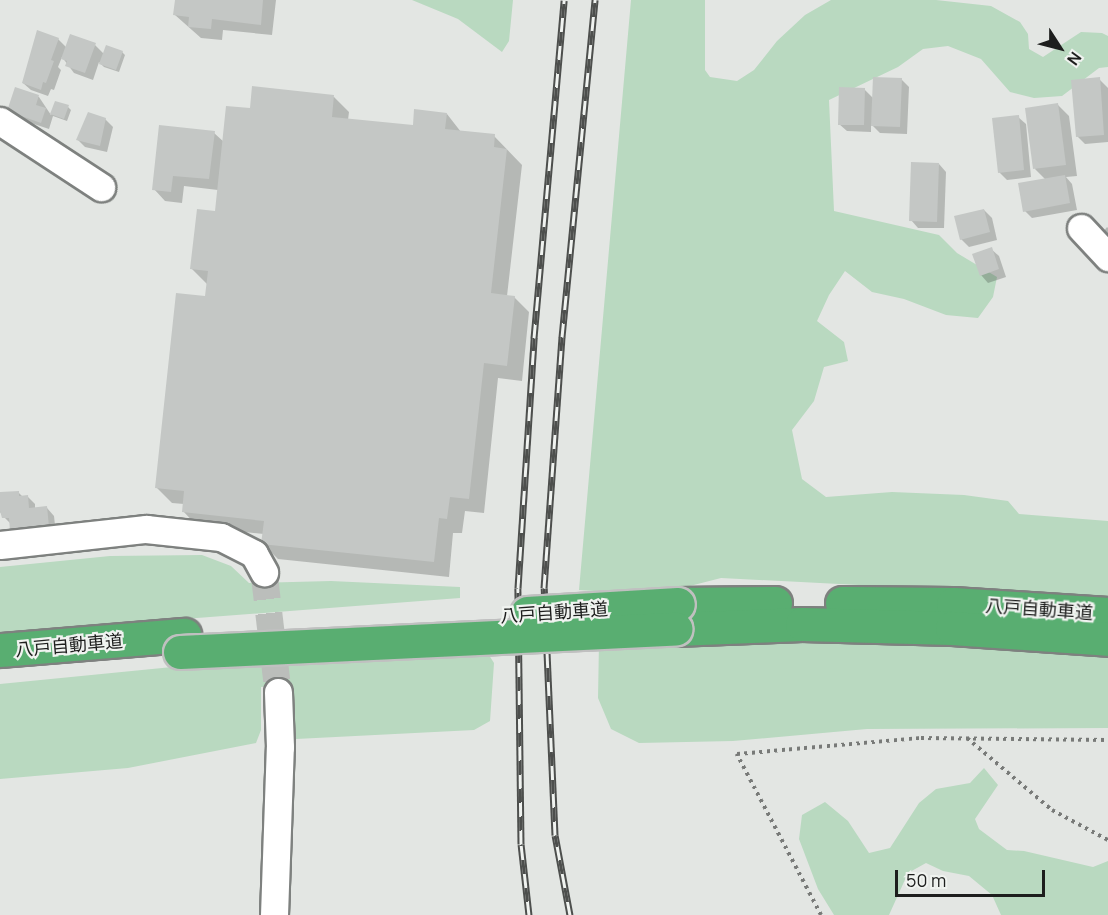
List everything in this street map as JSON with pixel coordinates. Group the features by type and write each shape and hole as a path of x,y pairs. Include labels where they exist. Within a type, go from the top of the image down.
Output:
{"highway":[{"name":"八戸自動車道","path":"0,650 182,644 677,616 953,604 1108,614"},
{"name":"八戸自動車道","path":"677,616 802,624 952,628 1108,639"},
{"name":"八戸自動車道","path":"0,668 182,644"}],"street":[{"path":"0,121 101,187"},
{"path":"1081,228 1108,257"},
{"path":"0,545 147,529 220,537 254,554 264,572"},
{"path":"274,915 280,747 278,692"}],"path":[{"path":"821,915 737,754 921,738 1108,740"},
{"path":"967,738 1053,810 1108,840"}],"green space":[{"path":"412,0 513,0 509,41 502,52 458,19"},
{"path":"631,0 705,0 705,70 710,77 737,81 754,70 777,41 805,15 831,0 936,0 991,6 1020,22 1028,34 1029,49 1043,57 1081,32 1102,33 1108,36 1108,67 1099,68 1062,96 1034,98 1010,92 981,59 948,46 923,49 898,67 829,100 834,211 939,235 957,253 997,277 993,297 978,318 946,315 904,299 872,292 845,271 829,295 817,321 844,342 848,361 824,367 814,401 792,430 802,479 826,497 892,492 964,495 1008,501 1019,514 1108,521 1108,598 721,578 686,587 638,594 579,590"},
{"path":"202,555 231,566 249,583 331,581 460,587 460,598 0,633 0,567 110,556"},
{"path":"818,641 987,644 1108,656 1108,728 867,729 733,741 639,743 611,729 598,698 599,642"},
{"path":"487,652 494,663 490,721 474,730 296,739 291,684 261,687 261,730 256,743 128,768 0,779 0,684 263,658"},
{"path":"984,768 998,785 975,819 979,829 1007,850 1024,851 1093,867 1108,861 1108,915 1001,915 992,895 969,876 943,871 926,863 908,873 889,915 834,915 818,889 799,839 802,815 825,802 848,821 869,853 890,848 919,803 936,789 970,783"}],"building":[{"path":"175,0 263,0 261,25 212,19 211,29 188,27 189,17 173,15"},
{"path":"37,30 59,38 51,60 54,61 41,90 22,83"},
{"path":"70,34 96,43 85,73 65,66 67,61 61,59"},
{"path":"106,45 123,51 116,70 99,64"},
{"path":"873,77 902,78 900,127 871,126"},
{"path":"1100,77 1104,135 1076,137 1071,80"},
{"path":"252,86 334,95 332,117 413,125 414,109 447,113 445,129 495,134 494,147 507,149 491,293 515,296 507,366 484,363 469,499 450,497 447,519 439,518 434,562 261,544 264,521 182,512 184,491 155,488 176,293 205,296 208,271 190,269 197,209 215,211 226,106 250,108"},
{"path":"15,87 39,95 36,105 46,108 41,123 7,111"},
{"path":"839,87 865,88 864,125 838,125"},
{"path":"55,101 69,105 64,119 50,114"},
{"path":"1058,103 1066,165 1033,169 1025,108"},
{"path":"88,112 106,118 100,146 76,140"},
{"path":"1019,115 1024,170 998,173 992,118"},
{"path":"159,125 215,131 209,179 173,176 171,192 152,190"},
{"path":"911,162 939,163 937,222 909,221"},
{"path":"1065,175 1070,203 1023,212 1018,183"},
{"path":"984,209 990,232 960,240 954,216"},
{"path":"992,247 999,269 980,276 972,254"},
{"path":"19,491 19,496 28,495 29,508 47,506 49,527 10,531 9,518 2,518 0,511 0,492"}],"tunnel":[{"path":"264,572 278,692"}],"railway":[{"path":"529,915 521,844 518,588 534,338 564,0"},
{"path":"570,915 555,835 544,588 562,337 595,0"}]}
